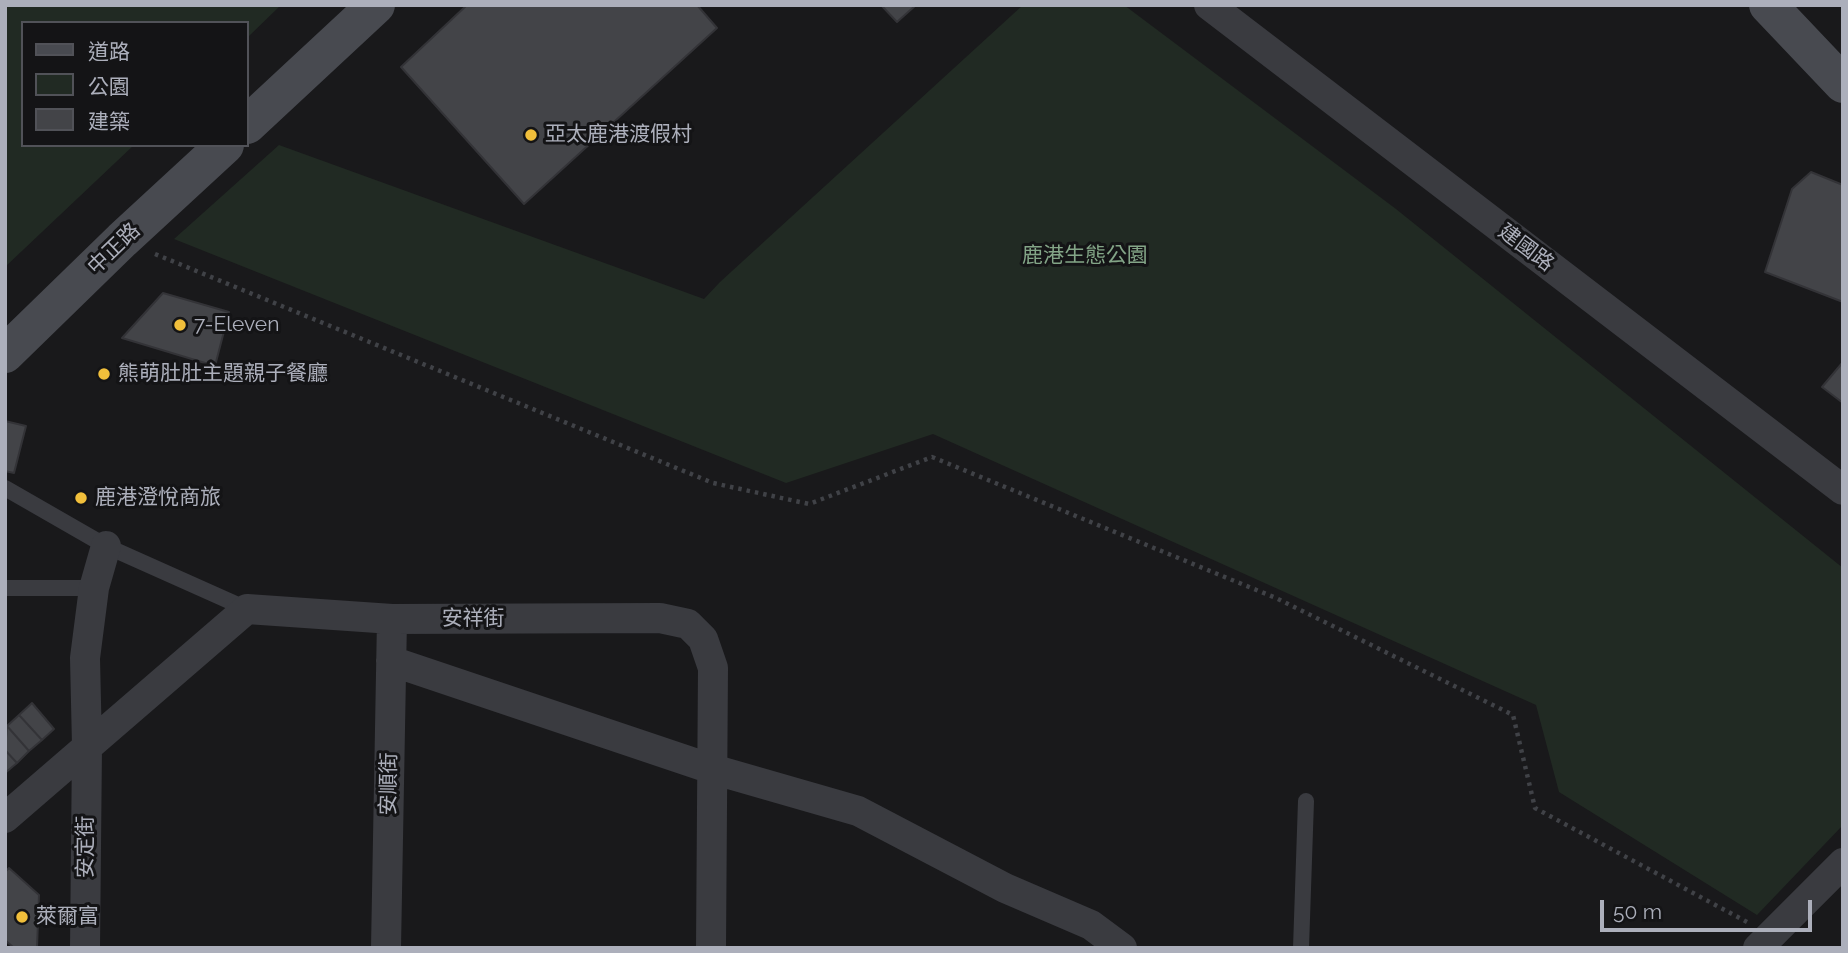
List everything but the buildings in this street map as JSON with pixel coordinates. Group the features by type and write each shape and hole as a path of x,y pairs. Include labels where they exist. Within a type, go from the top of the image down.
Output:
{"main road":[{"path":"248,124 376,5"},
{"path":"1768,5 1843,84"},
{"name":"中正路","path":"5,354 223,147"}],"street":[{"name":"建國路","path":"1209,5 1843,490"},
{"name":"安定街","path":"85,948 85,659 94,588 106,546"},
{"path":"5,818 247,609"},
{"name":"安祥街","path":"247,609 392,619 660,618 688,624 703,639 713,668 711,948"},
{"name":"安順街","path":"386,948 392,619"},
{"path":"391,661 712,769 858,811 1005,888 1091,925 1122,948"},
{"path":"1764,941 1843,863"}],"lane":[{"path":"5,488 106,546 247,609"},
{"path":"5,587 94,588"},
{"path":"1300,948 1306,801"}],"path":[{"path":"122,240 713,482 810,504 932,457 1276,598 1513,715 1535,808 1764,941"}],"green space":[{"path":"5,5 281,5 248,37 248,21 21,21 21,147 132,147 5,267"},
{"name":"鹿港生態公園","path":"1023,5 1124,5 1396,209 1843,568 1843,825 1757,915 1559,792 1536,705 933,434 786,483 174,239 279,145 704,299"}],"place":[{"name":"亞太鹿港渡假村","path":"531,135"},
{"name":"7-Eleven","path":"180,325"},
{"name":"熊萌肚肚主題親子餐廳","path":"104,374"},
{"name":"鹿港澄悅商旅","path":"81,498"},
{"name":"萊爾富","path":"22,917"}]}
